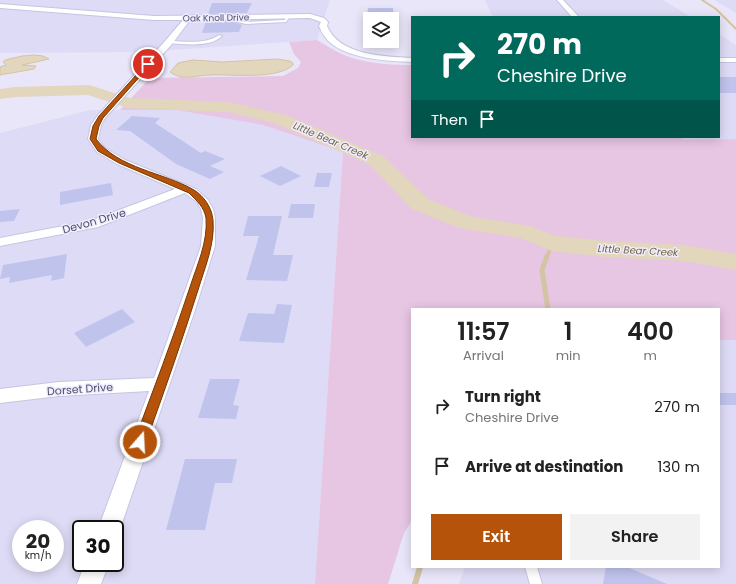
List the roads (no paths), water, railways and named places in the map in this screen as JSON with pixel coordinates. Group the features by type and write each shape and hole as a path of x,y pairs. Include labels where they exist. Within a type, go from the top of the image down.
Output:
{"street":[{"path":"560,0 575,16"},
{"name":"Oak Knoll Drive","path":"0,6 142,18 310,16 322,19 325,22 323,26 324,31 331,40 348,50 366,56 411,60"},
{"path":"112,520 187,310 208,246 209,218 207,209 197,196 185,189 121,162 101,150 93,139 93,133 101,117 169,42 188,18"},
{"path":"720,60 736,60"},
{"name":"Devon Drive","path":"0,242 93,224 185,189"},
{"name":"Dorset Drive","path":"0,396 59,389 161,384"},
{"path":"89,584 94,572"}],"lane":[{"path":"169,42 210,42 220,36"},
{"path":"530,568 536,584"}],"waterway":[{"path":"702,0 716,9 736,29"},
{"name":"Little Bear Creek","path":"0,94 15,92 89,90 128,103 229,107 280,119 376,160 420,204 468,223 526,232 552,243 606,249 685,253 736,262"},
{"path":"547,257 552,243"},
{"path":"547,256 542,270 548,308"},
{"path":"415,584 420,568"}]}
